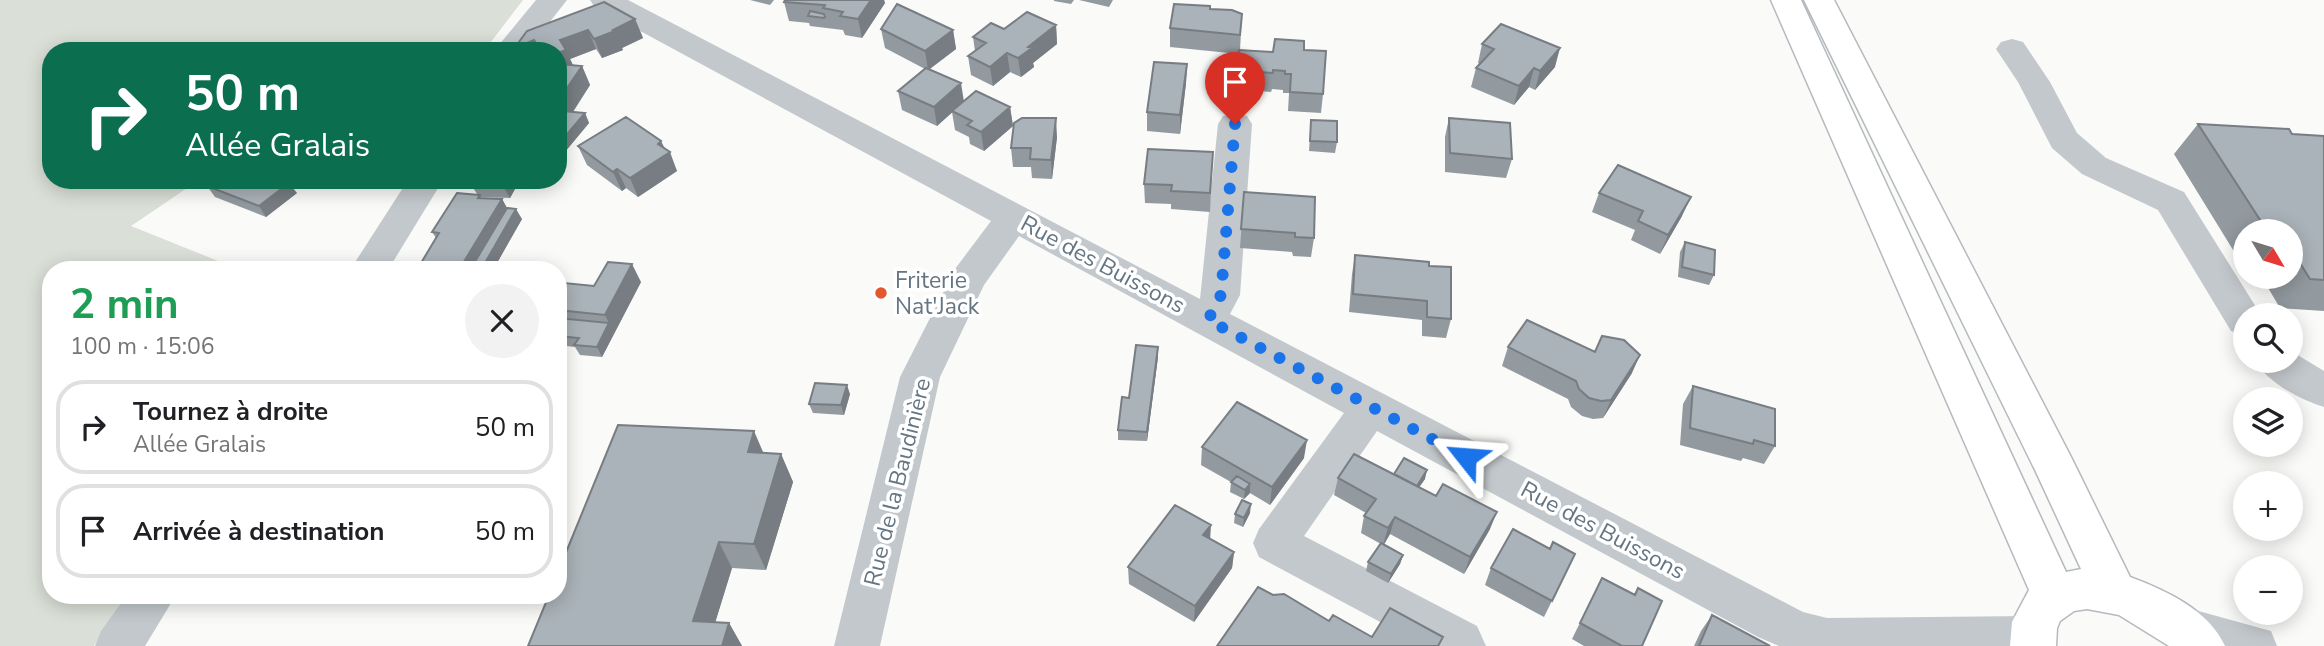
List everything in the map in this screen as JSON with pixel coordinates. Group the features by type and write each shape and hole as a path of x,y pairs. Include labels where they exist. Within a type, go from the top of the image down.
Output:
{"main road":[{"path":"1786,0 2055,597"},
{"path":"1819,0 2057,472 2113,592"},
{"path":"2033,642 2034,621 2042,607 2055,597 2072,591 2091,589 2113,592 2137,600 2193,637"}],"street":[{"path":"517,42 552,0"},
{"name":"Rue des Buissons","path":"606,0 1774,622 1837,643 2033,642"},
{"path":"2012,49 2034,82 2064,140 2094,166 2171,201 2234,303"},
{"path":"1208,320 1221,295 1235,124"},
{"path":"374,261 420,189"},
{"name":"Rue de la Baudinière","path":"857,646 920,377 968,279 1014,216"},
{"path":"2295,373 2324,391"},
{"path":"1371,407 1275,543 1461,641 1463,646"},
{"path":"118,646 147,604"},
{"path":"2193,637 2254,646"}],"shaded area":[{"path":"0,0 523,0 491,42 42,42 42,189 186,189 131,226 218,261 42,261 42,604 122,604 94,646 0,646"}],"building":[{"path":"871,0 858,19 840,16 843,12 823,8 825,5 784,2"},
{"path":"604,2 635,19 594,39 588,30 560,40 561,42 519,42 527,31"},
{"path":"897,4 953,30 925,51 881,29"},
{"path":"1174,4 1210,6 1210,9 1232,10 1242,14 1240,35 1170,28"},
{"path":"810,11 824,14 825,17 808,16"},
{"path":"1027,12 1056,25 1028,47 1032,48 1018,58 1007,53 990,67 968,56 986,43 973,37 991,23 1004,29"},
{"path":"1501,24 1560,48 1540,71 1534,68 1519,86 1476,68 1494,49 1482,44"},
{"path":"1275,39 1304,41 1304,50 1326,51 1323,94 1290,92 1291,74 1285,74 1285,71 1273,70 1273,73 1237,70 1239,50 1273,52"},
{"path":"1154,62 1187,64 1180,115 1147,112"},
{"path":"567,65 582,66 567,88"},
{"path":"926,68 961,83 934,107 898,91"},
{"path":"976,91 1010,107 981,132 967,125 972,121 952,111"},
{"path":"567,111 585,113 567,134"},
{"path":"626,117 661,141 658,144 670,152 630,178 617,169 613,172 578,146"},
{"path":"1022,118 1056,118 1051,160 1030,159 1031,148 1011,148 1014,123"},
{"path":"1449,118 1510,123 1512,159 1450,153"},
{"path":"1311,120 1337,121 1337,142 1310,141"},
{"path":"2198,124 2289,129 2292,134 2324,136 2324,280 2310,279 2303,268 2303,219 2260,219"},
{"path":"1148,149 1213,152 1210,193 1171,191 1172,185 1144,184"},
{"path":"1618,165 1691,197 1668,235 1638,221 1643,211 1599,193"},
{"path":"215,189 281,189 259,206"},
{"path":"1244,192 1315,197 1314,238 1295,237 1295,233 1241,229"},
{"path":"457,193 480,195 478,198 502,199 464,261 422,261 439,233 432,232"},
{"path":"507,208 516,209 486,261 475,261"},
{"path":"1685,242 1715,250 1714,275 1682,267"},
{"path":"1355,255 1429,262 1429,266 1451,267 1451,319 1427,317 1427,301 1353,294"},
{"path":"608,262 632,264 605,315 567,311 567,283 594,286"},
{"path":"567,319 609,323 597,347 574,345 579,338 567,337"},
{"path":"1527,320 1595,352 1602,336 1624,340 1640,355 1611,400 1589,398 1579,389 1576,381 1508,347"},
{"path":"1136,345 1158,347 1147,432 1118,430 1122,397 1129,398"},
{"path":"815,383 847,385 841,405 809,404"},
{"path":"1693,386 1775,409 1775,446 1754,440 1753,444 1690,428"},
{"path":"1237,402 1307,440 1272,487 1202,447"},
{"path":"618,425 754,431 748,452 781,454 754,544 719,542 693,621 729,623 722,646 528,646 545,604 567,604 567,550"},
{"path":"1354,454 1436,496 1443,484 1497,512 1470,557 1395,517 1388,528 1364,516 1376,499 1338,478"},
{"path":"1404,458 1427,470 1417,486 1394,474"},
{"path":"1237,476 1250,484 1245,490 1231,482"},
{"path":"1242,500 1251,504 1244,518 1235,514"},
{"path":"1175,505 1211,525 1203,535 1234,552 1195,606 1128,567"},
{"path":"1513,529 1550,549 1553,542 1575,554 1552,601 1491,568"},
{"path":"1381,543 1403,555 1391,574 1368,562"},
{"path":"1602,578 1635,595 1638,588 1662,601 1642,646 1622,646 1580,623"},
{"path":"1258,587 1273,595 1284,594 1329,621 1333,615 1372,637 1390,608 1443,637 1438,646 1217,646"},
{"path":"1712,615 1770,646 1699,646"}],"place":[{"name":"Friterie Nat'Jack","path":"881,293"}],"route":[{"path":"1235,124 1221,295 1208,320 1466,457"}]}
